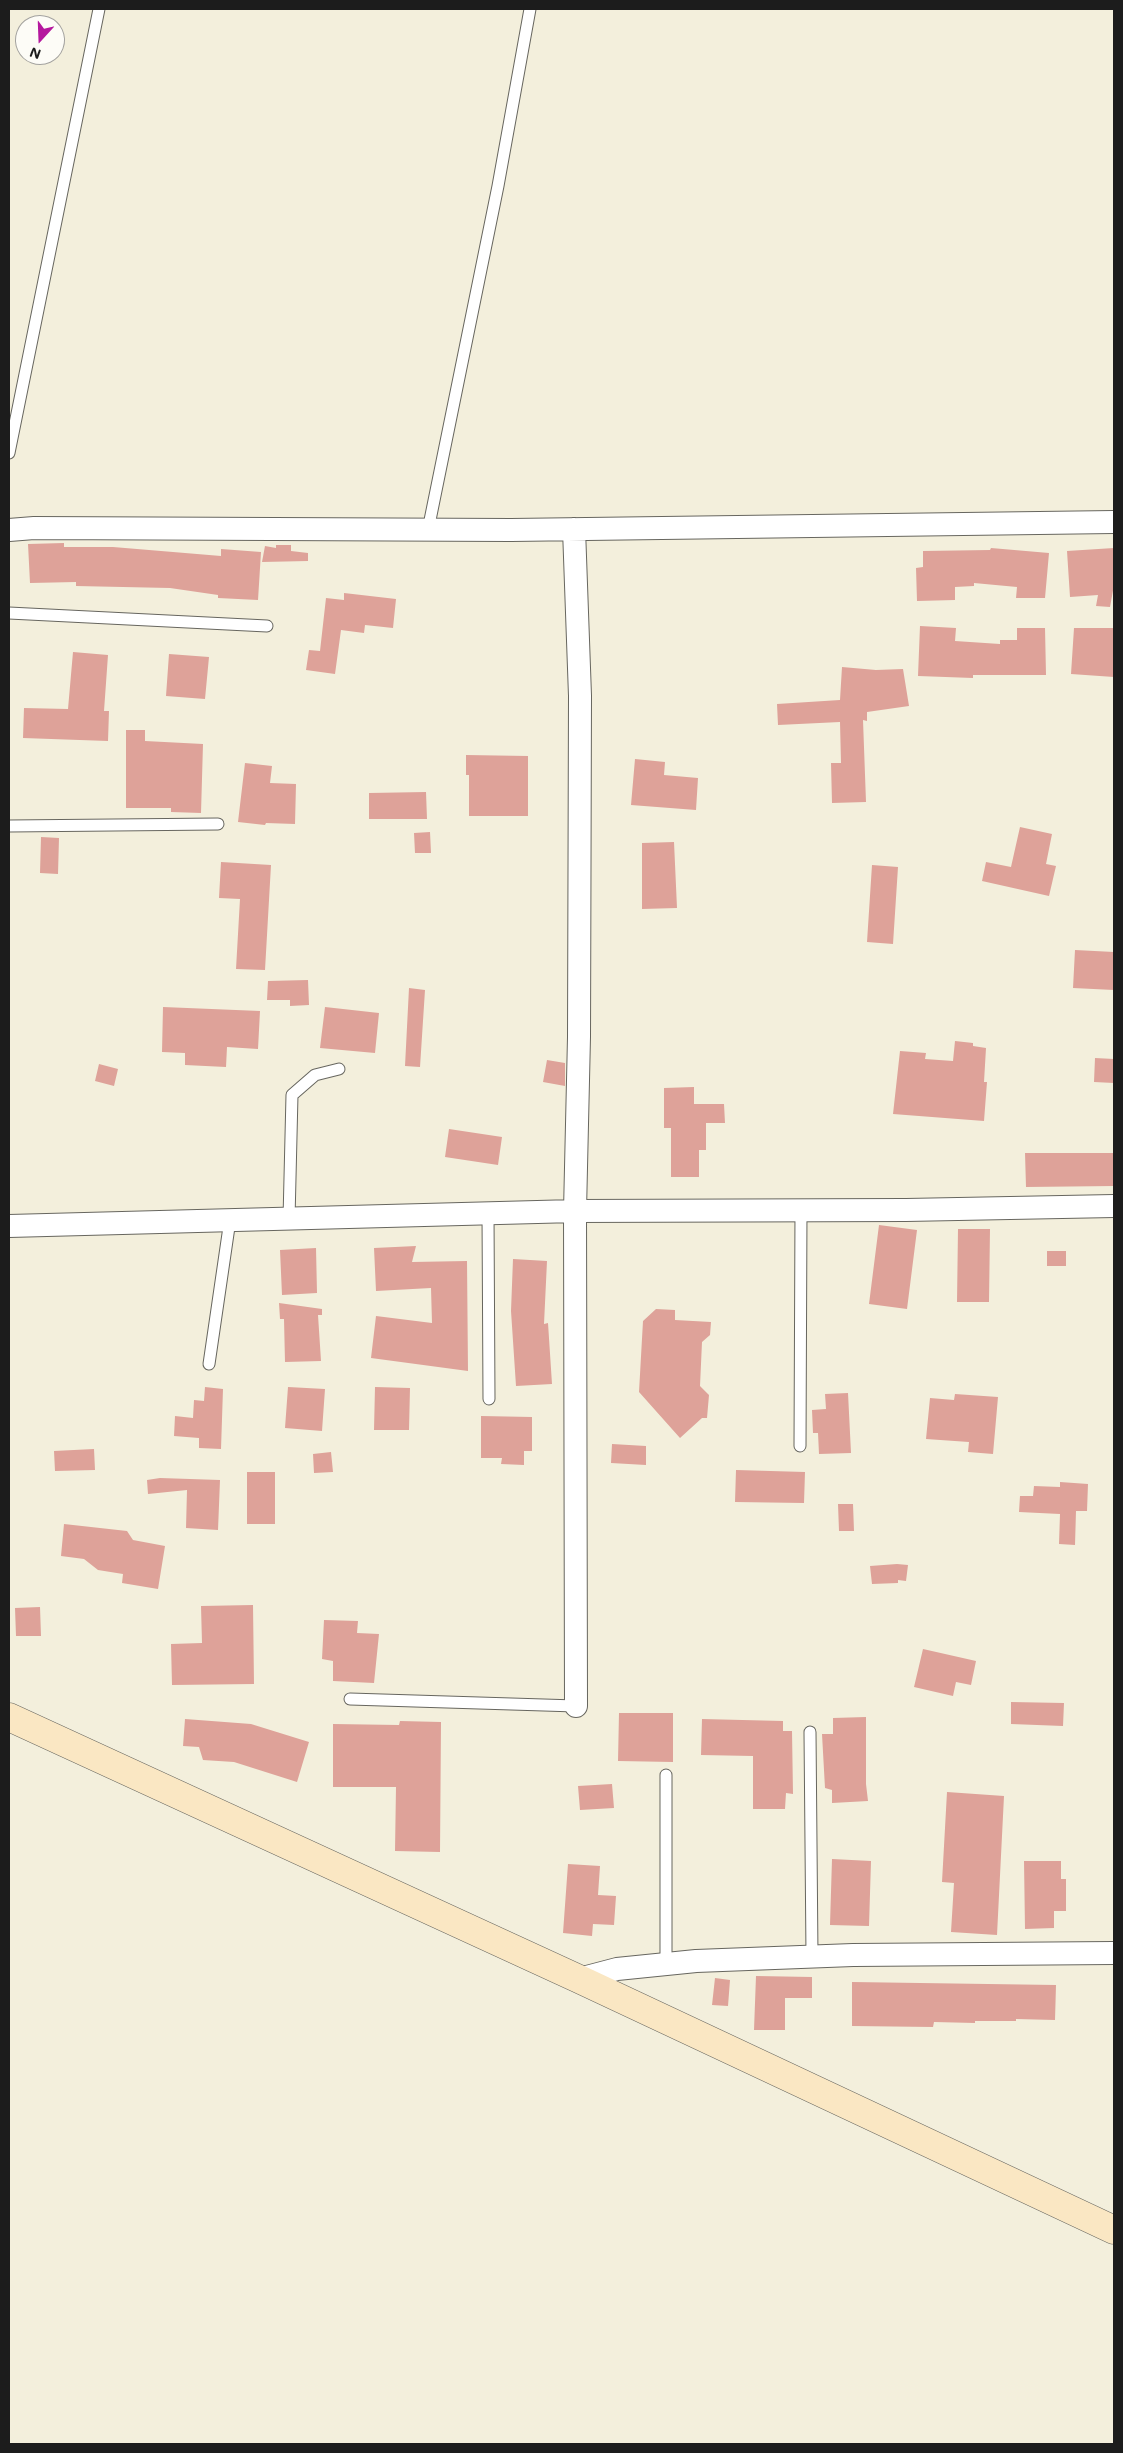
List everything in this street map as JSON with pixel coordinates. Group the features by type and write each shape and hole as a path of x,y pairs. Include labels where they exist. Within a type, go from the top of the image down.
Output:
{"street":[{"path":"9,530 34,528 574,529 1114,522"},
{"path":"574,529 580,696 579,1037 575,1211 576,1706"},
{"path":"9,1226 575,1211 1114,1206"},
{"path":"9,1717 578,1979 1114,2230"},
{"path":"578,1979 616,1969 666,1964 812,1956 1114,1953"}],"lane":[{"path":"9,453 99,9"},
{"path":"428,530 496,195 530,9"},
{"path":"9,613 267,626"},
{"path":"9,826 218,824"},
{"path":"289,1218 292,1095 315,1075 339,1068"},
{"path":"800,1446 801,1210"},
{"path":"488,1213 489,1399"},
{"path":"210,1364 230,1220"},
{"path":"350,1699 576,1706"},
{"path":"810,1732 812,1956"},
{"path":"666,1775 666,1964"}],"building":[{"path":"64,543 64,547 113,547 221,556 221,549 261,552 258,600 218,598 218,595 170,588 76,586 76,582 30,583 28,544"},
{"path":"276,545 291,545 291,551 308,553 308,561 262,562 265,546 276,548"},
{"path":"991,548 1049,553 1045,598 1016,598 1017,587 974,583 974,586 955,587 955,600 917,601 916,568 923,567 923,551 990,550"},
{"path":"1114,548 1114,585 1110,607 1096,606 1098,595 1070,597 1067,551"},
{"path":"344,593 396,599 393,628 365,625 364,633 341,630 335,674 306,670 309,650 320,651 326,598 344,600"},
{"path":"920,626 956,628 955,641 1000,644 1000,640 1017,640 1017,628 1045,628 1046,675 973,675 973,678 918,676"},
{"path":"1074,628 1113,628 1114,677 1071,674"},
{"path":"73,652 108,655 104,711 109,711 108,741 23,738 24,708 68,709"},
{"path":"169,654 209,657 205,699 166,696"},
{"path":"842,667 876,670 903,669 909,706 867,712 867,721 863,720 866,802 832,803 831,763 841,763 840,722 778,725 777,704 840,700"},
{"path":"126,730 145,730 145,741 203,744 201,813 171,812 171,808 126,808"},
{"path":"466,755 528,756 528,816 469,816 469,775 466,775"},
{"path":"635,759 665,762 664,775 698,778 696,810 631,805"},
{"path":"245,763 272,766 270,783 296,784 295,824 266,823 265,825 238,822"},
{"path":"426,792 427,819 369,819 369,793"},
{"path":"1020,827 1052,834 1046,864 1056,866 1049,896 982,881 986,862 1011,867"},
{"path":"430,832 431,853 415,853 414,833"},
{"path":"41,837 59,838 58,874 40,873"},
{"path":"674,842 677,908 642,909 642,843"},
{"path":"221,862 271,865 265,970 236,969 240,899 219,898"},
{"path":"872,865 898,867 893,944 867,942"},
{"path":"1075,950 1114,952 1114,990 1073,988"},
{"path":"308,980 309,1005 290,1006 290,1000 267,1000 268,981"},
{"path":"409,988 425,990 420,1067 405,1066"},
{"path":"163,1007 260,1011 258,1049 227,1047 226,1067 185,1065 185,1053 162,1052"},
{"path":"325,1007 379,1013 375,1053 320,1048"},
{"path":"955,1041 973,1043 973,1046 986,1048 984,1082 987,1082 984,1121 893,1114 900,1051 926,1053 925,1059 953,1061"},
{"path":"1095,1058 1114,1059 1114,1083 1094,1082"},
{"path":"547,1060 565,1063 565,1086 543,1082"},
{"path":"99,1064 118,1069 114,1086 95,1081"},
{"path":"694,1087 694,1104 724,1104 725,1123 706,1123 706,1150 699,1150 699,1177 671,1177 671,1128 664,1128 664,1088"},
{"path":"449,1129 502,1137 498,1165 445,1157"},
{"path":"1025,1153 1114,1153 1114,1186 1026,1187"},
{"path":"879,1225 917,1230 907,1309 869,1304"},
{"path":"958,1229 990,1229 989,1302 957,1302"},
{"path":"416,1246 412,1262 467,1261 468,1371 371,1358 376,1316 432,1323 431,1288 376,1291 374,1248"},
{"path":"316,1248 317,1293 282,1295 280,1250"},
{"path":"1047,1251 1066,1251 1066,1266 1047,1266"},
{"path":"513,1259 547,1261 544,1324 548,1323 552,1384 516,1386 511,1311"},
{"path":"279,1303 322,1309 322,1315 318,1315 321,1361 285,1362 284,1319 280,1319"},
{"path":"656,1309 675,1310 675,1320 711,1322 710,1335 702,1342 700,1386 709,1395 707,1418 702,1418 680,1438 639,1392 643,1321"},
{"path":"205,1387 223,1389 221,1449 199,1448 199,1438 174,1436 175,1416 193,1418 194,1400 204,1401"},
{"path":"288,1387 325,1389 322,1431 285,1428"},
{"path":"375,1387 410,1388 409,1430 374,1430"},
{"path":"848,1393 851,1453 819,1454 818,1433 813,1433 812,1410 826,1409 825,1394"},
{"path":"955,1394 998,1397 993,1454 968,1452 969,1442 926,1439 930,1398 954,1400"},
{"path":"481,1416 532,1417 532,1451 524,1451 524,1465 501,1464 502,1458 481,1458"},
{"path":"612,1444 646,1446 646,1465 611,1463"},
{"path":"94,1449 95,1470 55,1471 54,1451"},
{"path":"331,1452 333,1472 314,1473 313,1454"},
{"path":"736,1470 805,1472 804,1503 735,1502"},
{"path":"247,1472 275,1472 275,1524 247,1524"},
{"path":"160,1478 220,1480 218,1530 186,1528 187,1490 148,1494 147,1480"},
{"path":"1060,1482 1088,1484 1087,1511 1076,1511 1075,1545 1059,1544 1060,1514 1019,1512 1020,1496 1033,1496 1034,1486 1060,1487"},
{"path":"838,1504 853,1504 854,1531 839,1531"},
{"path":"64,1524 127,1531 133,1540 165,1546 158,1589 122,1583 123,1574 98,1570 84,1559 61,1556"},
{"path":"908,1565 906,1581 898,1580 898,1583 872,1584 870,1566"},
{"path":"253,1605 254,1684 172,1685 171,1644 202,1643 201,1606"},
{"path":"40,1607 41,1636 16,1636 15,1608"},
{"path":"324,1620 358,1621 357,1633 379,1634 374,1683 333,1681 333,1661 322,1659"},
{"path":"923,1649 976,1661 971,1685 956,1682 953,1696 914,1687"},
{"path":"1011,1702 1064,1703 1063,1726 1011,1724"},
{"path":"619,1713 673,1713 673,1762 618,1761"},
{"path":"866,1717 866,1784 868,1801 832,1803 832,1790 825,1788 822,1734 833,1734 833,1718"},
{"path":"185,1719 251,1724 309,1742 297,1782 234,1762 203,1760 199,1747 183,1746"},
{"path":"702,1719 783,1721 783,1731 792,1731 793,1794 786,1793 785,1809 753,1809 753,1756 701,1755"},
{"path":"400,1721 441,1722 440,1852 395,1851 396,1787 333,1787 333,1724 399,1725"},
{"path":"612,1784 614,1808 580,1810 578,1786"},
{"path":"947,1792 1004,1796 997,1935 951,1932 954,1883 942,1882"},
{"path":"832,1859 871,1861 869,1926 830,1925"},
{"path":"1024,1861 1061,1861 1061,1879 1066,1879 1066,1911 1054,1911 1054,1928 1025,1929"},
{"path":"568,1864 600,1866 598,1895 616,1896 614,1925 593,1924 592,1936 563,1933"},
{"path":"756,1976 812,1977 812,1998 785,1998 785,2030 754,2030"},
{"path":"715,1978 730,1980 728,2006 712,2005"},
{"path":"852,1982 1056,1985 1055,2020 1016,2019 1016,2021 975,2021 975,2023 934,2022 933,2027 852,2026"}]}
